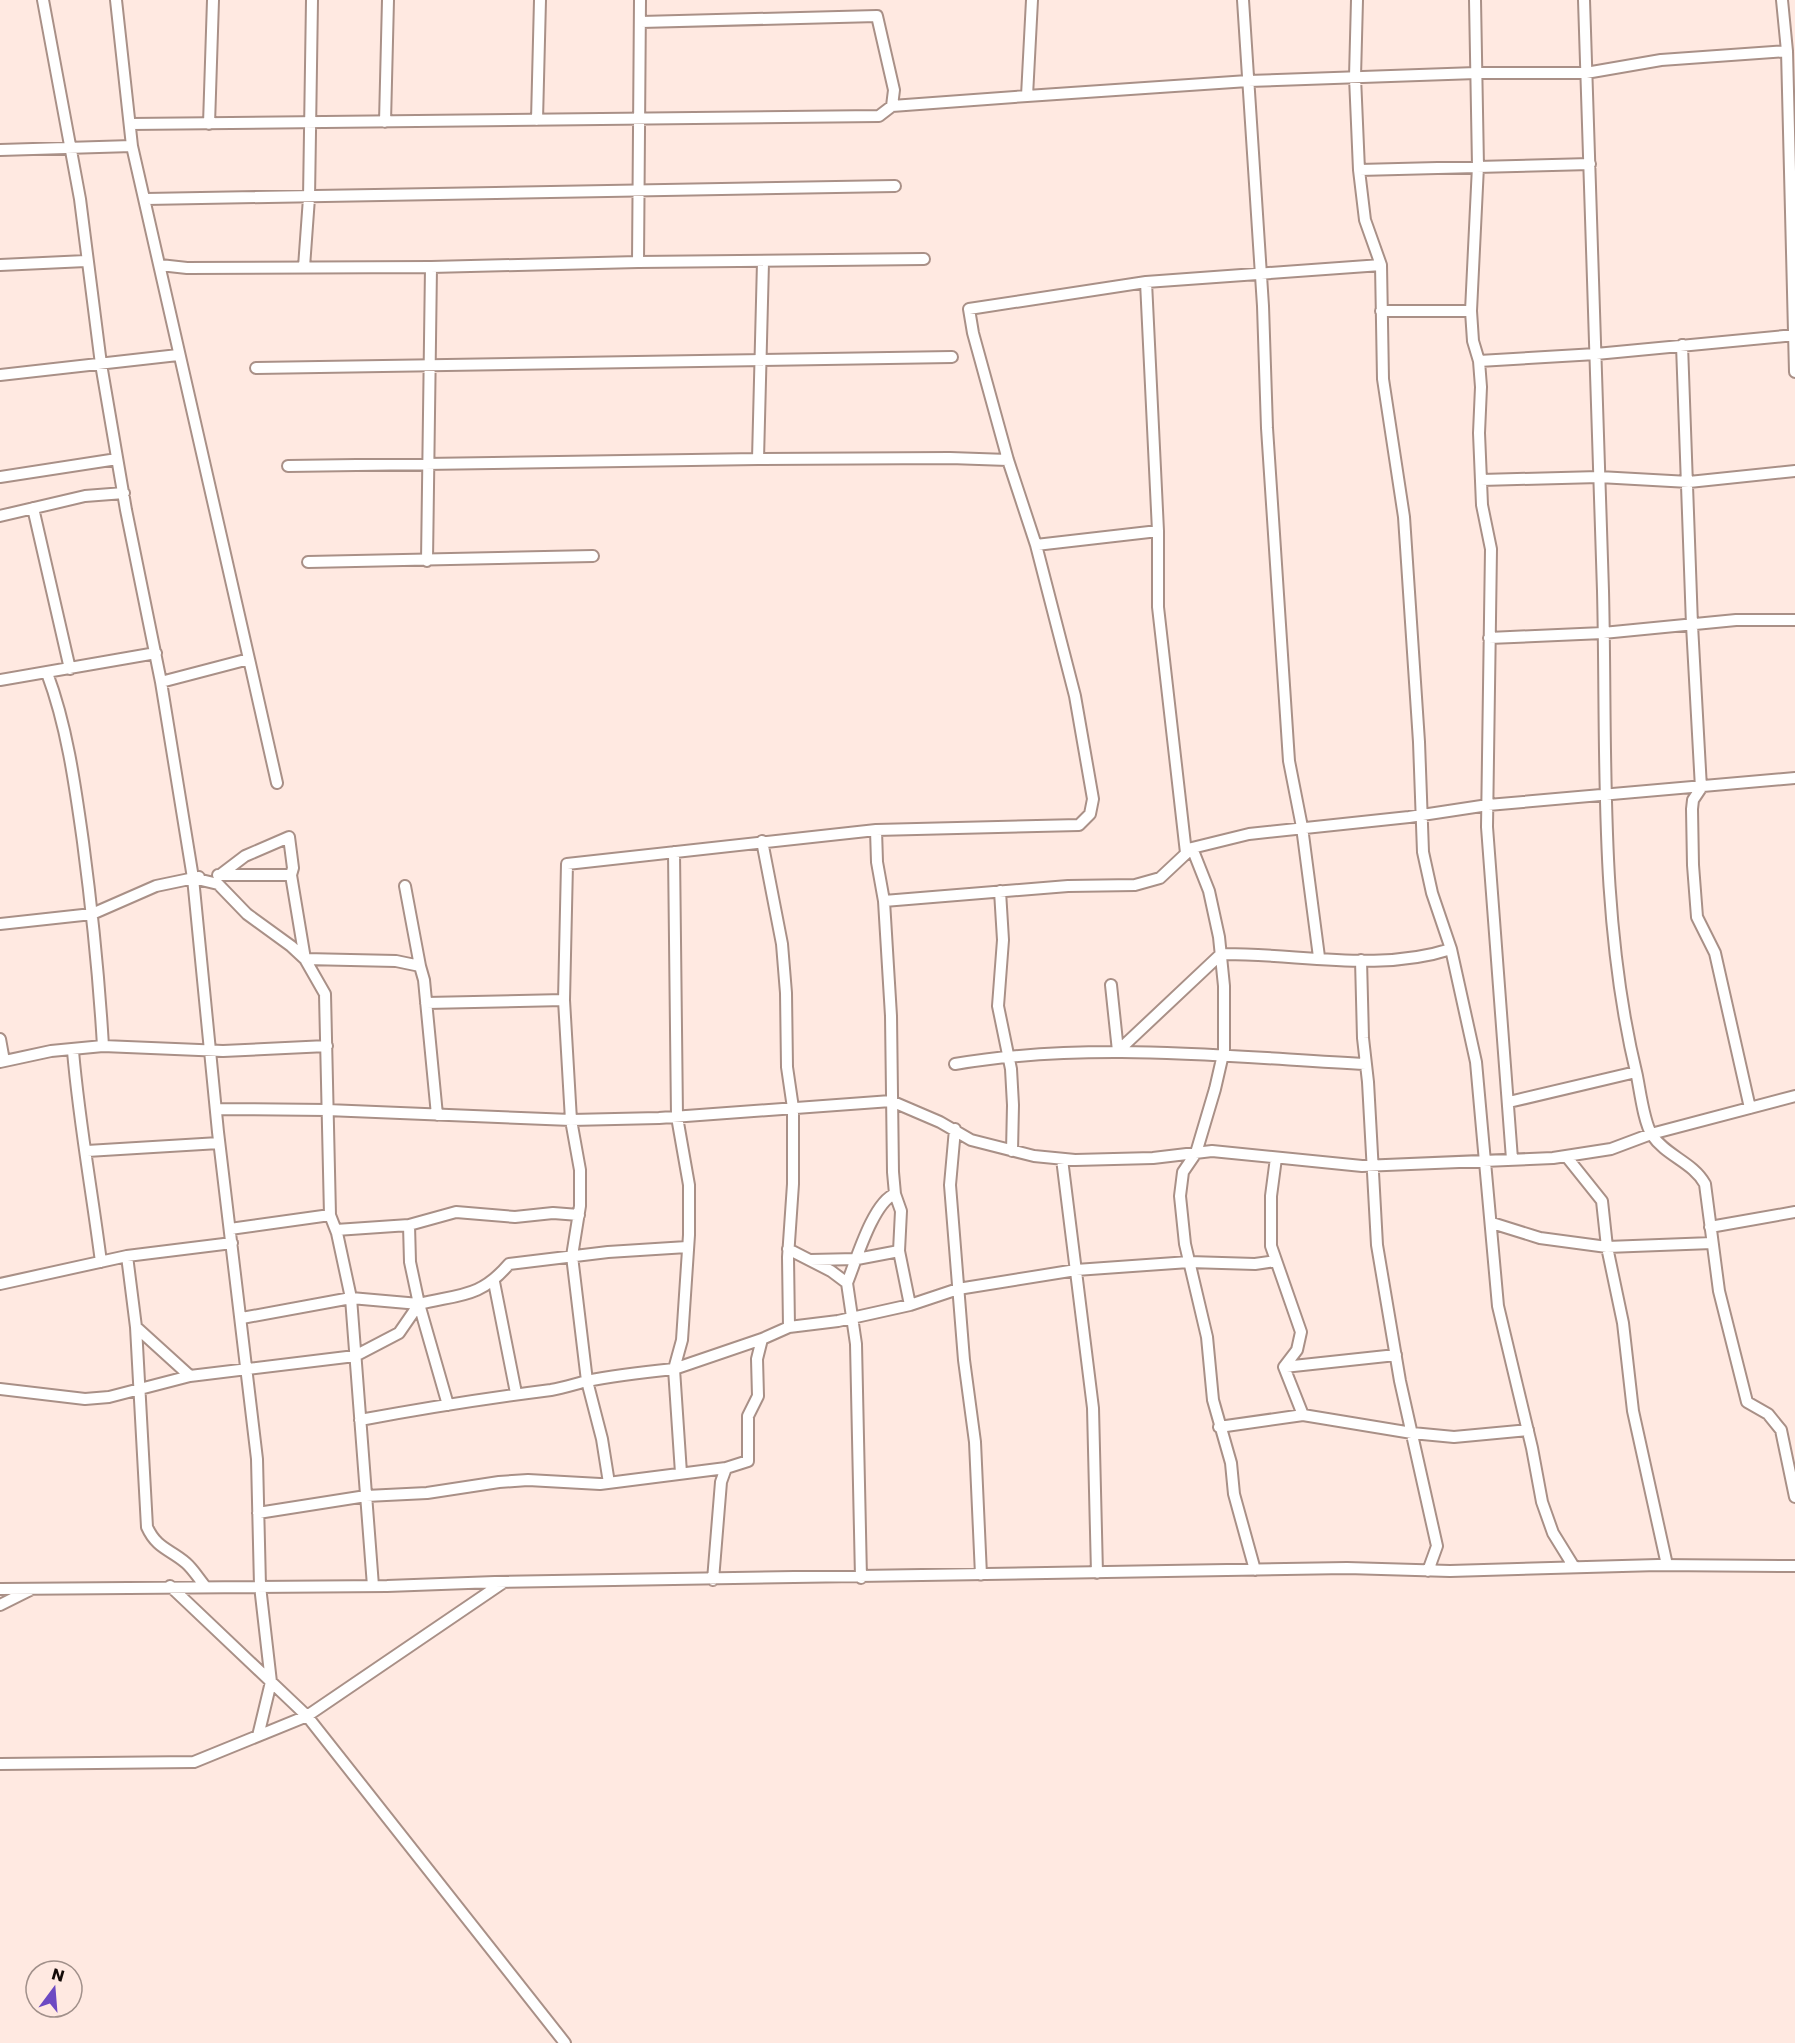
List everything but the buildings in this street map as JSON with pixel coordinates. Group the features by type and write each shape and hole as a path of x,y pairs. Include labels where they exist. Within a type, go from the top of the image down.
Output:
{"street":[{"path":"43,0 80,199 86,261 117,459 156,653 193,878 212,1050 219,1143 242,1318 257,1459 260,1586 271,1682 258,1736"},
{"path":"116,0 132,146 146,199 178,355 277,783"},
{"path":"208,124 213,0"},
{"path":"304,267 309,198 312,0"},
{"path":"385,122 388,0"},
{"path":"537,120 540,0"},
{"path":"638,261 640,0"},
{"path":"1027,96 1032,0"},
{"path":"1243,0 1259,273 1263,306 1267,428 1289,761 1302,827 1318,957"},
{"path":"1357,0 1355,77 1359,170 1365,220 1381,266 1383,379 1404,517 1419,742 1423,852 1432,893 1451,949 1457,987 1476,1062 1498,1306 1528,1430 1542,1502 1553,1533 1574,1567"},
{"path":"1475,0 1478,166 1471,311 1473,341 1479,361 1482,505 1491,549 1487,827 1512,1159"},
{"path":"1584,0 1612,945 1626,1032 1651,1134 1671,1153 1699,1172 1705,1184 1719,1291 1747,1402 1768,1414 1781,1430 1795,1497"},
{"path":"1782,0 1787,51 1791,153 1795,372"},
{"path":"641,22 877,16 894,90 892,106"},
{"path":"130,124 879,116 892,106 1027,96 1248,81 1476,73 1586,73 1661,60 1787,51"},
{"path":"0,150 132,146"},
{"path":"1359,170 1590,164"},
{"path":"146,199 309,198 895,186"},
{"path":"160,265 187,268 431,267 638,261 763,262 924,259"},
{"path":"0,265 86,261"},
{"path":"758,459 763,262"},
{"path":"609,1483 602,1439 586,1381 572,1256 579,1215 580,1170 572,1120 564,1000 567,864 876,830 1079,825 1090,814 1093,799 1075,696 1036,545 1008,460 972,333 969,309 1146,282 1381,266"},
{"path":"427,561 431,267"},
{"path":"1146,282 1158,531 1158,606 1189,850 1209,891 1221,954 1224,986 1222,1057 1196,1153 1183,1172 1180,1196 1189,1262 1207,1337 1213,1400 1231,1463 1234,1494 1255,1570"},
{"path":"1381,311 1471,311"},
{"path":"1479,361 1596,354 1794,335"},
{"path":"1682,345 1689,482 1692,625 1701,788 1693,800 1692,809 1697,916 1715,953 1750,1108"},
{"path":"0,375 178,355"},
{"path":"256,368 952,357"},
{"path":"0,477 117,459"},
{"path":"288,466 758,459 1008,460"},
{"path":"1481,480 1599,477 1689,482 1795,471"},
{"path":"0,516 85,496 124,493"},
{"path":"33,508 70,669"},
{"path":"1036,545 1158,531"},
{"path":"308,562 593,556"},
{"path":"1489,638 1603,633 1736,620 1795,620"},
{"path":"0,680 156,653"},
{"path":"161,682 249,658"},
{"path":"47,673 57,701 75,791 92,914 103,1046"},
{"path":"884,901 1000,891 1135,885 1160,878 1189,850 1248,834 1420,816 1488,805 1795,778"},
{"path":"876,830 877,862 884,901 891,1016 891,1101 895,1194 901,1211 899,1251 910,1305"},
{"path":"220,875 245,856 289,837 293,868 291,875 305,959 325,994 330,1215 336,1230 351,1298 374,1586"},
{"path":"762,842 782,944 787,1067 793,1108 793,1184 788,1250 789,1328"},
{"path":"674,852 677,1117 688,1185 682,1340 674,1369 681,1473"},
{"path":"0,924 92,914 156,886 193,878 220,875 291,875"},
{"path":"193,878 218,885 247,914 305,959 396,961 420,966"},
{"path":"405,886 426,1003 437,1115"},
{"path":"1000,891 1003,940 998,1006 1013,1105 1012,1151"},
{"path":"1118,1051 1221,954 1383,962 1431,956 1451,949"},
{"path":"1361,960 1377,1245 1395,1355 1437,1546 1428,1571"},
{"path":"1111,985 1118,1051"},
{"path":"426,1003 564,1000"},
{"path":"0,1039 2,1062 51,1051 73,1051 103,1046 212,1050 327,1046"},
{"path":"73,1051 77,1101 87,1151 101,1262"},
{"path":"955,1064 1007,1055 1118,1051 1366,1064"},
{"path":"1509,1102 1636,1072"},
{"path":"216,1109 327,1110 572,1120 677,1117 891,1101 956,1129 971,1140 1012,1151 1062,1158 1153,1158 1212,1151 1372,1165 1566,1156 1611,1149 1651,1134 1795,1096"},
{"path":"956,1129 950,1185 958,1289 975,1442 981,1575"},
{"path":"87,1151 219,1143"},
{"path":"1566,1156 1602,1201 1607,1247 1623,1323 1633,1411 1667,1565"},
{"path":"1062,1158 1093,1408 1097,1573"},
{"path":"1276,1158 1271,1196 1271,1246 1300,1332 1297,1350 1284,1367"},
{"path":"861,1578 856,1344 847,1283 876,1213 888,1196 895,1194"},
{"path":"336,1230 409,1225 456,1212 515,1217 553,1213 579,1215"},
{"path":"1710,1227 1795,1212"},
{"path":"230,1229 330,1215"},
{"path":"1491,1223 1540,1238 1607,1247 1712,1243"},
{"path":"409,1225 410,1262 419,1304 448,1405"},
{"path":"0,1284 127,1256 232,1243"},
{"path":"242,1318 351,1298 419,1304 471,1294 494,1282 510,1264 517,1262 687,1247"},
{"path":"788,1250 847,1283"},
{"path":"809,1260 857,1259 899,1251"},
{"path":"127,1256 141,1387 141,1447 147,1527 152,1539 169,1554 185,1562 205,1586"},
{"path":"360,1420 481,1401 516,1393 553,1390 586,1381 674,1369 789,1328 910,1305 958,1289 1076,1270 1189,1262 1255,1264 1276,1261"},
{"path":"494,1282 516,1393"},
{"path":"0,1389 85,1400 109,1397 190,1376 247,1371 355,1356 399,1333 419,1304"},
{"path":"136,1327 190,1376"},
{"path":"258,1513 366,1496 427,1493 528,1480 609,1483 726,1468 748,1461 748,1416 758,1396 757,1359 762,1339"},
{"path":"1284,1367 1395,1355"},
{"path":"1284,1367 1303,1415"},
{"path":"1219,1427 1303,1415 1412,1433 1454,1437 1528,1430"},
{"path":"713,1580 722,1482 726,1468"},
{"path":"0,1589 374,1586 1347,1568 1428,1571 1667,1565 1795,1566"},
{"path":"0,1764 194,1762 307,1716 505,1582"},
{"path":"170,1586 307,1716 565,2043"},
{"path":"0,1605 33,1588"}]}
